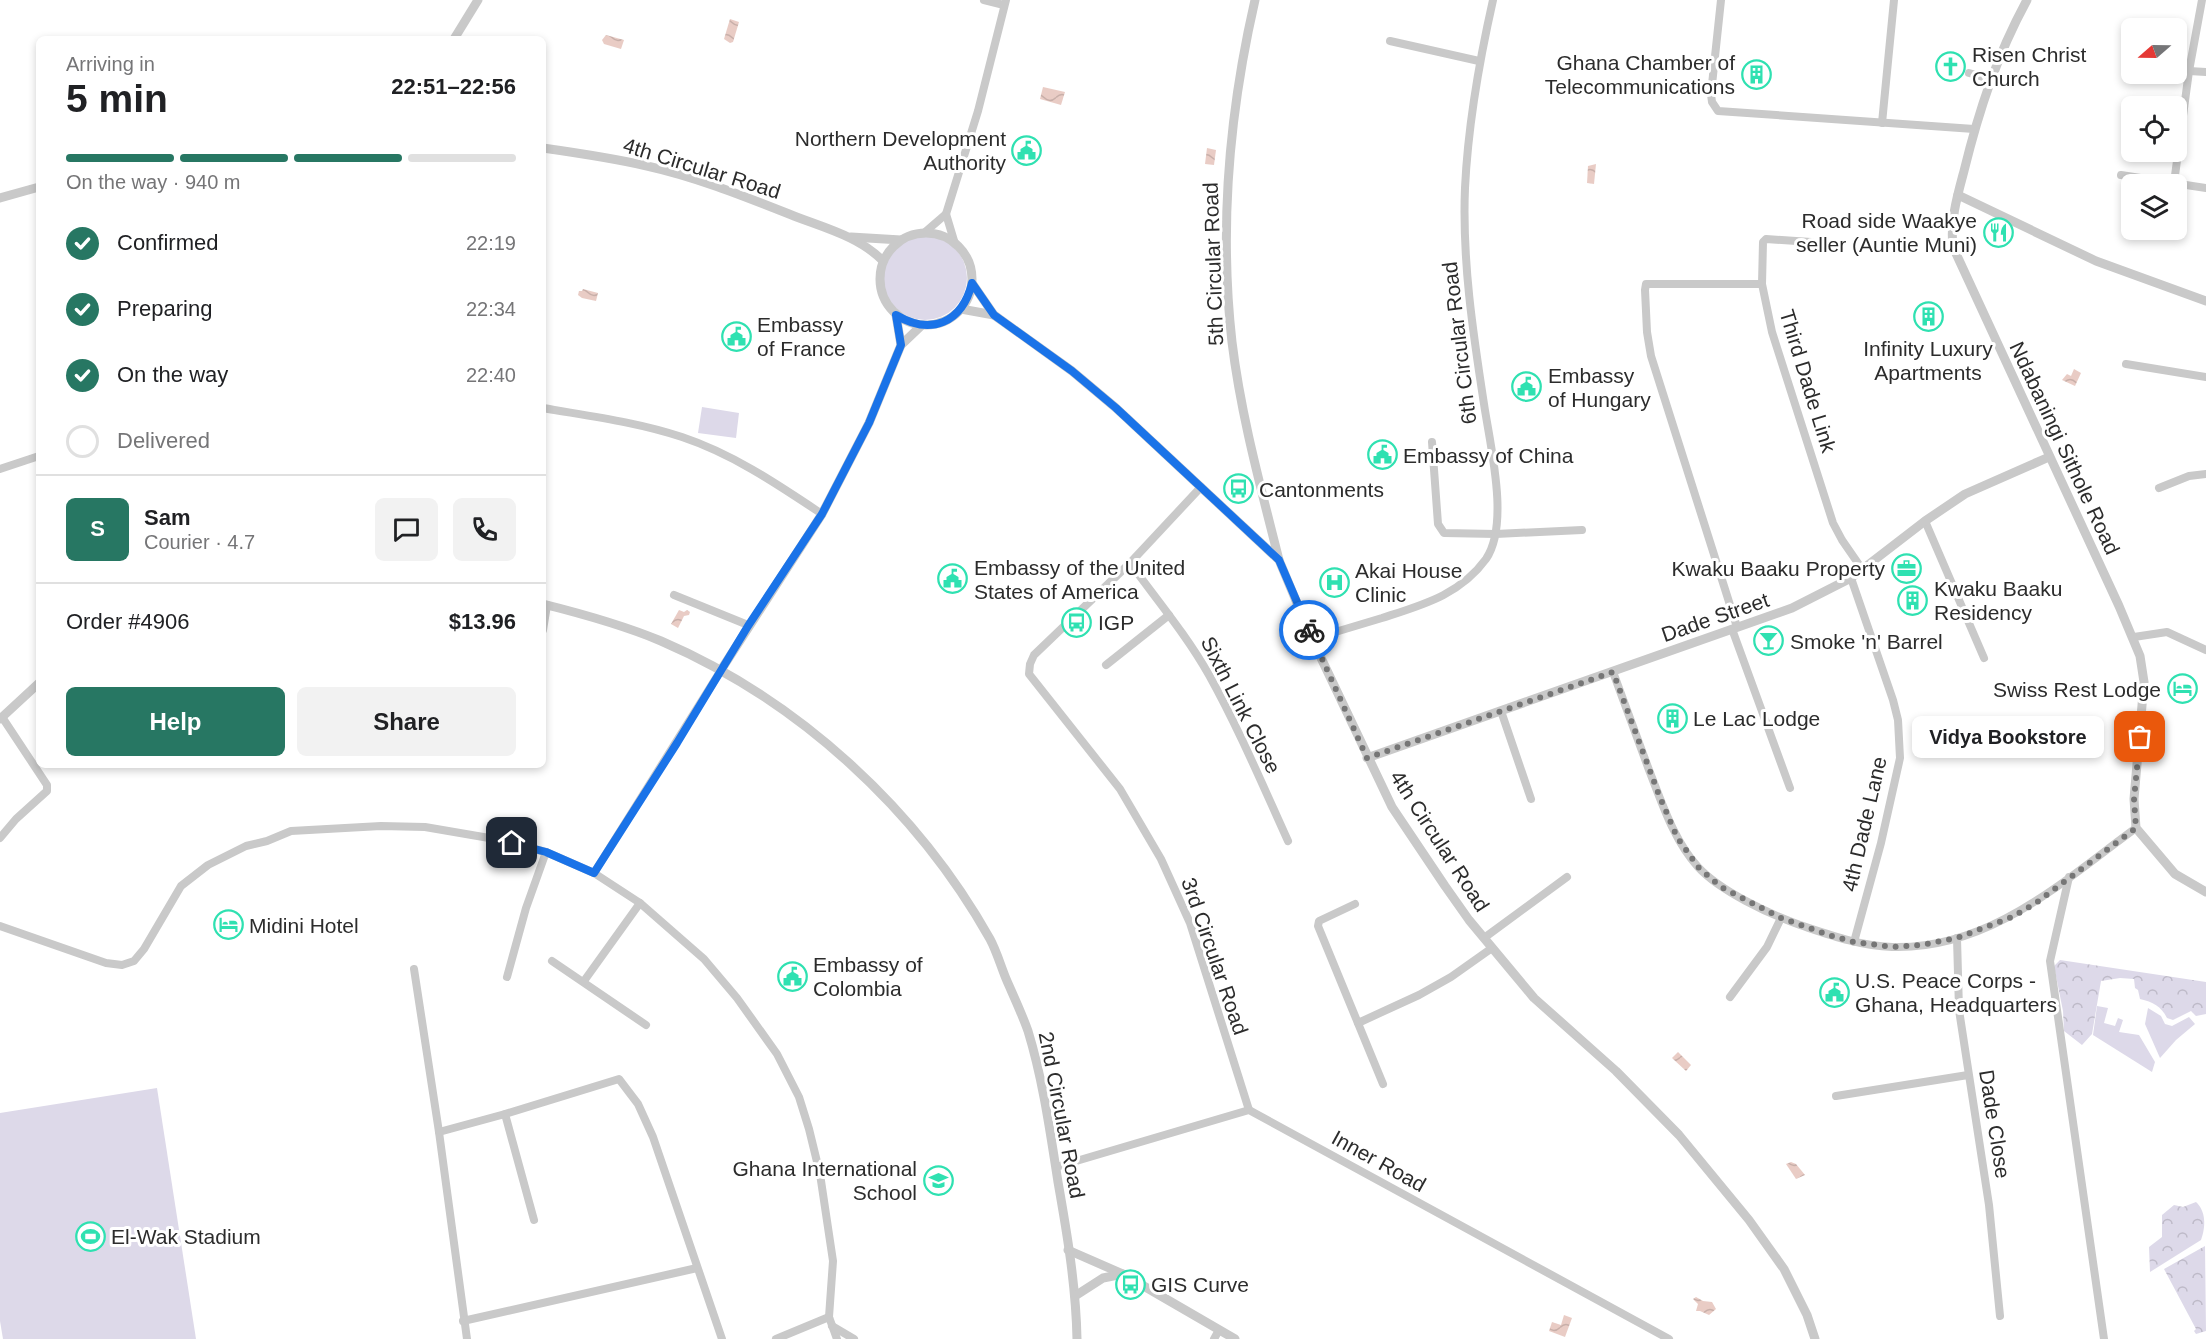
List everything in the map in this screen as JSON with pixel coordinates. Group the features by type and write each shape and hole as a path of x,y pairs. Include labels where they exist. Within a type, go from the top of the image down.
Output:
{"street":[{"path":"456,36 478,0"},
{"path":"924,233 946,214 978,111 1005,3 984,0"},
{"name":"5th Circular Road","path":"1255,0 1242,54 1229,160 1228,292 1238,377 1258,477 1279,560"},
{"name":"6th Circular Road","path":"1312,639 1445,596 1463,585 1474,574 1487,557 1496,534 1497,494 1477,360 1466,260 1465,186 1479,61 1493,0"},
{"path":"1721,0 1711,94 1714,107 1723,113 1974,129"},
{"path":"1882,123 1894,0"},
{"name":"Ndabaningi Sithole Road","path":"2027,0 1990,79 1974,129 1951,227 1953,248 2134,637 2140,656 2144,682 2134,799 2136,828"},
{"path":"2175,174 2189,70 2202,0"},
{"path":"1390,40 1479,61"},
{"path":"2189,70 2206,72"},
{"path":"1969,73 1990,79"},
{"name":"4th Circular Road","path":"546,148 649,166 733,192 846,236 869,249 883,261"},
{"path":"2187,185 2206,188"},
{"path":"0,198 36,188"},
{"path":"1958,195 2096,261 2206,301"},
{"path":"946,214 955,244"},
{"path":"924,233 941,236 955,244 965,255 972,283 961,309 950,319 922,326 896,315 886,303 881,290 880,276 883,261 890,249 901,240 924,233"},
{"name":"4th Circular Road","path":"846,236 862,239 901,240"},
{"name":"Third Dade Link","path":"1811,242 1766,239 1763,242 1762,284 1772,332 1826,503 1842,540 1862,569"},
{"name":"4th Circular Road","path":"972,283 994,315 1072,371 1116,408 1279,560 1312,639 1367,758 1392,807 1444,886 1534,998 1616,1071 1679,1135 1701,1161 1749,1220 1784,1269 1807,1315 1815,1339"},
{"path":"1762,284 1646,284 1647,332 1651,356 1735,628 1790,788"},
{"name":"4th Circular Road","path":"961,309 994,315"},
{"path":"896,315 901,345"},
{"path":"594,873 748,626 822,514 869,423 901,345 922,326"},
{"path":"2126,364 2206,377"},
{"path":"546,408 600,417 682,437 756,470 822,514"},
{"path":"1432,442 1438,524 1444,533 1496,534 1582,530"},
{"path":"0,469 36,457"},
{"name":"Dade Street","path":"1367,758 1792,609 1851,578 1925,521 1965,494 2049,457"},
{"path":"2159,488 2189,476 2206,474"},
{"path":"1130,563 1201,488"},
{"path":"1925,521 1984,658"},
{"name":"Sixth Link Close","path":"1130,563 1169,615 1209,676 1248,753 1288,842"},
{"name":"3rd Circular Road","path":"1130,563 1034,656 1029,674 1120,789 1161,859 1190,923 1249,1110"},
{"name":"4th Dade Lane","path":"1851,578 1893,700 1901,742 1881,843 1854,942"},
{"path":"674,595 748,626"},
{"name":"2nd Circular Road","path":"546,604 611,623 661,642 721,670 773,703 832,748 891,804 948,874 991,941 1027,1030 1043,1087 1075,1296 1077,1339"},
{"path":"1106,665 1169,615"},
{"path":"2134,637 2167,633 2206,650"},
{"path":"1613,672 1677,837 1698,867 1721,887 1781,918 1854,942 1893,947 1921,945 1957,938 2012,917 2036,903 2136,828 2175,874 2206,892"},
{"path":"0,838 16,819 47,790 47,785 1,718 36,686"},
{"path":"1501,711 1531,800"},
{"path":"0,926 106,963 122,965 134,960 144,949 181,886 208,865 246,846 267,841 291,831 424,826 495,839 546,852 594,873 640,903 704,959 737,998 777,1054 799,1098 820,1174 833,1262 830,1322 837,1339"},
{"path":"507,977 526,908 546,852"},
{"path":"1484,938 1567,876"},
{"path":"2069,877 2050,961 2104,1339"},
{"path":"584,981 640,903"},
{"path":"1355,904 1319,921 1318,926 1383,1084"},
{"path":"1730,997 1767,947 1781,918"},
{"name":"Dade Close","path":"1957,938 1958,994 1968,1075 1989,1205 2000,1316"},
{"path":"1358,1023 1419,995 1451,977 1492,948"},
{"path":"552,962 584,981 646,1025"},
{"path":"414,969 467,1339"},
{"path":"1836,1096 1968,1075"},
{"path":"439,1132 619,1079 638,1104 653,1137 723,1339"},
{"path":"1056,1167 1249,1110"},
{"name":"Inner Road","path":"1249,1110 1669,1339"},
{"path":"505,1114 534,1220"},
{"path":"1068,1250 1123,1274 1235,1339"},
{"path":"464,1321 697,1268"},
{"path":"1075,1296 1102,1278 1123,1274"},
{"path":"776,1339 830,1322"},
{"path":"830,1322 854,1339"},
{"path":"1214,1339 1220,1330"}],"green space":[{"path":"917,236 933,236 949,243 960,254 967,270 964,294 955,308 933,320 917,320 901,313 890,302 883,286 883,270 890,254 901,243"},
{"path":"702,407 739,413 736,438 698,433"},
{"path":"2060,960 2206,982 2206,1014 2196,1016 2191,1011 2173,1020 2167,1018 2156,1005 2140,999 2134,979 2120,978 2101,981 2092,1034 2082,1045 2064,1031 2063,1011 2054,966"},
{"path":"2097,1006 2108,1008 2104,1023 2115,1026 2118,1018 2123,1020 2119,1032 2139,1035 2155,1062 2152,1072 2093,1035"},
{"path":"2148,1008 2161,1016 2165,1024 2172,1026 2189,1017 2195,1024 2160,1058 2145,1024"},
{"name":"El-Wak Stadium","path":"157,1088 196,1339 3,1339 0,1321 0,1113"},
{"path":"2196,1202 2202,1210 2204,1220 2201,1240 2150,1272 2149,1247 2162,1237 2162,1215 2174,1205 2183,1207"},
{"path":"2205,1246 2206,1331 2196,1334 2194,1331 2196,1329 2164,1269"}],"water":[{"path":"730,19 739,22 733,42 730,43 724,39"},
{"path":"606,35 624,40 621,49 604,44 602,40"},
{"path":"1043,87 1065,92 1061,105 1040,99"},
{"path":"1207,148 1216,150 1214,165 1205,164"},
{"path":"1596,164 1594,184 1587,183 1588,166"},
{"path":"583,289 598,293 596,301 578,295"},
{"path":"2074,369 2081,373 2075,386 2062,380 2067,374 2071,376"},
{"path":"679,610 690,612 689,615 684,616 678,628 671,624"},
{"path":"1678,1052 1691,1065 1686,1071 1672,1058"},
{"path":"1791,1162 1796,1164 1805,1175 1796,1179 1786,1164"},
{"path":"1696,1297 1712,1302 1716,1309 1709,1315 1696,1311 1698,1304 1693,1299"},
{"path":"1564,1315 1572,1318 1565,1337 1549,1331 1552,1322 1561,1325"}],"way so far":[{"path":"1309,630 1367,758 1613,672 1677,837 1698,867 1721,887 1781,918 1854,942 1893,947 1921,945 1957,938 2012,917 2036,903 2136,828 2134,799 2140,737"}],"place":[{"name":"Risen Christ Church","path":"1951,66"},
{"name":"Ghana Chamber of Telecommunications","path":"1756,74"},
{"name":"Northern Development Authority","path":"1027,150"},
{"name":"Road side Waakye seller (Auntie Muni)","path":"1998,232"},
{"name":"Infinity Luxury Apartments","path":"1928,317"},
{"name":"Embassy of France","path":"736,336"},
{"name":"Embassy of Hungary","path":"1527,387"},
{"name":"Embassy of China","path":"1382,455"},
{"name":"Cantonments","path":"1238,489"},
{"name":"Kwaku Baaku Property","path":"1906,568"},
{"name":"Embassy of the United States of America","path":"953,579"},
{"name":"Akai House Clinic","path":"1334,582"},
{"name":"Kwaku Baaku Residency","path":"1913,600"},
{"name":"IGP","path":"1077,622"},
{"name":"Smoke 'n' Barrel","path":"1769,641"},
{"name":"Swiss Rest Lodge","path":"2182,689"},
{"name":"Le Lac Lodge","path":"1672,718"},
{"name":"Vidya Bookstore","path":"2140,737"},
{"name":"Midini Hotel","path":"228,925"},
{"name":"Embassy of Colombia","path":"792,976"},
{"name":"U.S. Peace Corps - Ghana, Headquarters","path":"1834,992"},
{"name":"Ghana International School","path":"938,1180"},
{"name":"El-Wak Stadium","path":"90,1236"},
{"name":"GIS Curve","path":"1130,1284"}],"route":[{"path":"512,843 546,852 594,873 748,626 822,514 869,423 888,380 901,345 896,315 922,326 950,319 961,309 972,283 994,315 1072,371 1116,408 1279,560 1309,630"}]}
